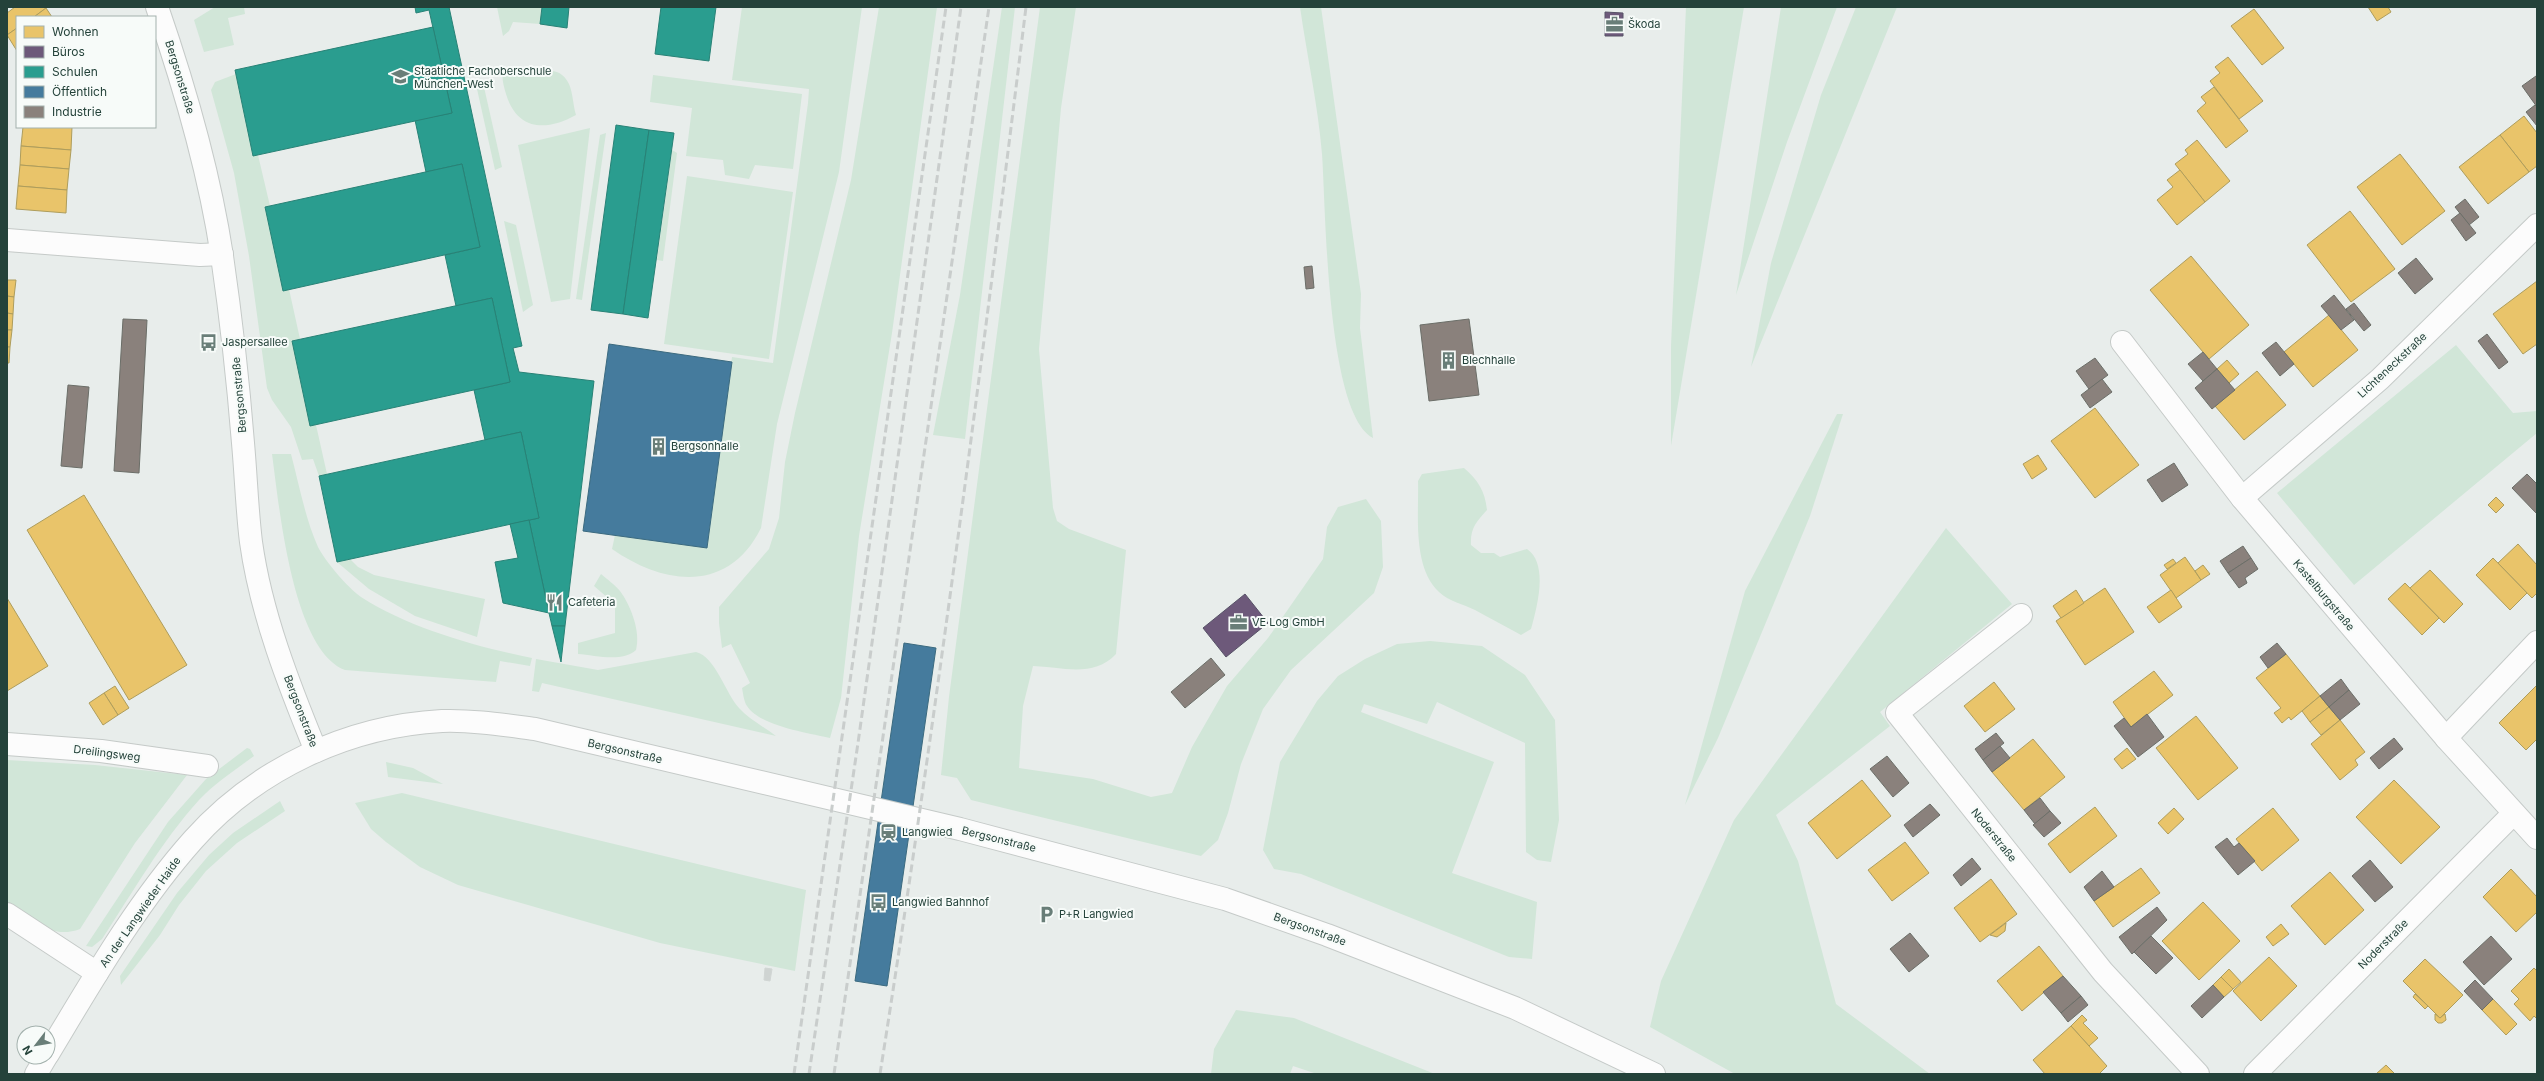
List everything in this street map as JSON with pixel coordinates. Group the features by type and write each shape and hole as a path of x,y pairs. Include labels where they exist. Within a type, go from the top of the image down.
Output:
{"street":[{"name":"Bergsonstraße","path":"157,7 192,115 205,168 222,254 232,327 251,543 276,640 294,698 316,751 366,732 415,724 443,721 505,725 534,729 960,828 1233,902 1327,935 1515,1008 1654,1074"},
{"name":"Lichteneckstraße","path":"2242,498 2380,379 2537,225"},
{"path":"7,240 200,255 222,254"},
{"name":"Kastelburgstraße","path":"2122,342 2242,498 2446,738 2513,814 2537,838"},
{"name":"Noderstraße","path":"2021,615 1897,713 2103,972 2198,1074"},
{"path":"2446,738 2537,642"},
{"name":"Dreilingsweg","path":"7,744 101,751 207,766"},
{"name":"An der Langwieder Haide","path":"56,1041 97,973 160,881 193,840 216,816 250,788 275,771 316,751"},
{"name":"Noderstraße","path":"2255,1074 2513,814"},
{"path":"7,914 97,973"},
{"path":"36,1074 41,1065"}],"green space":[{"path":"215,7 244,7 245,14 228,18 234,45 204,52 194,20"},
{"path":"497,7 542,7 540,24 513,22 509,31 503,36"},
{"path":"742,7 862,7 839,172 777,424 761,528 748,549 732,564 714,573 694,577 674,576 653,570 632,561 612,549 615,535 707,548 732,357 773,363 808,103 809,89 732,80"},
{"path":"879,7 937,7 892,333 859,536 841,698 830,738 773,724 753,713 747,706 744,700 742,688 750,683 731,644 722,648 719,607 769,549 779,518 785,462 795,413 851,180"},
{"path":"1002,7 1015,7 965,439 933,435 960,295"},
{"path":"1040,7 1076,7 1061,108 1039,349 1053,508 1057,521 1069,529 1126,550 1116,654 1098,666 1088,669 1033,666 1023,706 1019,768 1093,779 1151,797 1172,793 1192,747 1227,686 1268,638 1323,559 1327,527 1338,507 1366,499 1381,521 1383,567 1374,593 1291,670 1263,709 1241,764 1228,813 1218,840 1201,856 971,800 957,778 941,775 949,697"},
{"path":"1300,7 1321,7 1361,294 1360,328 1373,438 1357,421 1346,391 1337,351 1331,307 1322,154 1315,99"},
{"path":"1686,7 1744,7 1671,446 1671,346"},
{"path":"1781,7 1837,7 1787,142 1736,295"},
{"path":"1856,7 1897,7 1751,367 1771,263 1821,95"},
{"path":"504,67 507,73 512,76 544,71 558,72 569,84 576,115 554,124 543,125 525,121 517,115 506,94 503,80"},
{"path":"236,74 253,155 258,155 270,206 265,207 283,290 289,289 300,339 292,341 310,426 316,425 327,474 319,476 313,459 302,460 291,427 272,400 267,388 249,256 234,173 211,90 215,82"},
{"path":"653,75 802,94 793,169 755,165 749,179 725,175 723,160 686,156 692,108 650,102"},
{"path":"484,87 502,167 495,170 477,89"},
{"path":"590,128 570,299 551,302 518,145"},
{"path":"606,133 582,300 576,299 600,135"},
{"path":"672,150 677,153 663,261 657,260"},
{"path":"687,176 793,192 769,359 664,344"},
{"path":"504,221 516,225 533,305 523,312"},
{"path":"2456,345 2513,413 2537,411 2537,433 2354,585 2277,493"},
{"path":"1837,414 1843,414 1810,516 1718,738 1685,805 1745,591"},
{"path":"272,454 291,454 306,513 318,547 331,567 356,593 380,608 422,627 466,642 532,658 530,666 500,661 496,682 345,670 327,657 312,635 300,606 291,573 284,539"},
{"path":"1464,468 1480,486 1485,497 1487,510 1474,526 1471,545 1481,553 1494,553 1500,557 1527,549 1534,556 1538,565 1540,586 1536,609 1531,629 1521,635 1475,610 1452,601 1443,595 1430,581 1424,569 1419,540 1418,481 1422,474"},
{"path":"1946,528 2012,604 1880,712 1890,726 1776,815 1798,861 1836,1004 1930,1074 1735,1074 1650,1027 1661,981 1734,820"},
{"path":"350,559 358,567 374,575 485,599 477,637 415,616 369,589 337,562"},
{"path":"601,574 620,591 628,604 634,619 637,643 636,650 630,654 608,657 578,654 578,643 615,633 615,604 594,586"},
{"path":"1430,641 1482,646 1525,675 1555,720 1559,820 1551,862 1537,860 1526,852 1525,743 1437,702 1427,724 1364,704 1361,712 1494,762 1452,873 1537,902 1532,959 1509,957 1301,874 1274,869 1263,850 1280,762 1317,701 1338,676 1365,659 1397,644"},
{"path":"696,652 709,660 739,708 776,736 542,683 539,692 532,691 536,659 598,670"},
{"path":"247,748 250,749 254,756 218,782 199,800 160,850 102,939 92,947 86,946 168,822 206,779"},
{"path":"7,760 95,765 187,775 135,843 80,929 70,932 50,930 7,904"},
{"path":"386,762 413,768 443,784 388,777"},
{"path":"402,793 806,890 795,971 660,943 458,885 420,867 386,842 371,829 355,803"},
{"path":"280,801 285,811 237,843 206,871 179,905 160,935 121,985 120,976 177,893 209,855 233,833"},
{"path":"1236,1010 1294,1018 1435,1074 1317,1074 1293,1066 1290,1074 1211,1074 1214,1049"}],"building: Wohnen":[{"path":"15,7 46,7 35,16 16,16 16,29 7,35 7,13"},
{"path":"2368,7 2388,7 2391,12 2377,21"},
{"path":"46,8 51,16 35,16"},
{"path":"2254,9 2284,48 2262,65 2231,26"},
{"path":"16,29 16,49 7,35"},
{"path":"2228,57 2263,101 2239,119 2210,81 2220,73 2215,67"},
{"path":"2214,87 2248,131 2226,148 2197,111 2206,103 2201,97"},
{"path":"2524,116 2537,133 2537,166 2529,172 2500,135"},
{"path":"23,128 72,128 71,150 21,146"},
{"path":"2500,135 2529,172 2488,204 2459,167"},
{"path":"2197,140 2230,181 2205,202 2175,164 2188,154 2185,150"},
{"path":"21,146 71,150 69,169 20,165"},
{"path":"2400,154 2445,211 2402,245 2357,187"},
{"path":"20,165 69,169 67,190 18,186"},
{"path":"2180,170 2205,202 2177,225 2157,200 2173,187 2167,180"},
{"path":"18,186 67,190 66,213 16,209"},
{"path":"2350,211 2395,269 2351,302 2307,245"},
{"path":"2191,256 2249,325 2209,359 2150,290"},
{"path":"7,280 16,280 14,297 7,296"},
{"path":"2537,281 2537,344 2523,354 2493,314"},
{"path":"7,296 14,297 13,314 7,313"},
{"path":"7,313 13,314 12,330 7,330"},
{"path":"2329,315 2358,350 2313,387 2284,352"},
{"path":"7,330 12,330 10,347 7,347"},
{"path":"7,347 10,347 9,363 7,363"},
{"path":"2227,360 2239,374 2229,383 2217,369"},
{"path":"2257,371 2286,405 2244,440 2215,406"},
{"path":"2095,408 2139,465 2095,498 2051,441"},
{"path":"2038,455 2047,469 2032,479 2023,464"},
{"path":"84,495 187,665 129,700 27,530"},
{"path":"2496,497 2504,505 2496,513 2488,505"},
{"path":"2518,544 2537,565 2537,593 2532,598 2498,563"},
{"path":"2185,557 2201,580 2176,598 2160,575"},
{"path":"2493,558 2527,593 2510,610 2476,575"},
{"path":"2173,559 2176,563 2167,569 2164,565"},
{"path":"2203,565 2210,574 2201,580 2195,571"},
{"path":"2430,570 2463,604 2444,623 2410,588"},
{"path":"2405,583 2439,618 2422,635 2388,599"},
{"path":"2105,588 2134,632 2085,665 2056,621"},
{"path":"2076,590 2084,603 2061,618 2053,606"},
{"path":"2171,590 2182,607 2159,623 2147,607"},
{"path":"7,598 48,666 7,691"},
{"path":"2286,654 2320,696 2291,720 2289,717 2282,723 2274,713 2281,708 2256,678"},
{"path":"2154,671 2173,695 2131,727 2113,702"},
{"path":"1994,682 2015,709 1985,732 1964,706"},
{"path":"2537,685 2537,739 2526,750 2499,723"},
{"path":"115,686 129,708 118,715 104,693"},
{"path":"104,693 118,715 103,725 89,703"},
{"path":"2320,696 2329,707 2310,722 2302,711"},
{"path":"2329,707 2340,720 2321,735 2310,722"},
{"path":"2196,716 2238,768 2198,800 2156,748"},
{"path":"2340,720 2365,752 2355,760 2358,765 2340,780 2311,744"},
{"path":"2033,739 2065,777 2024,810 1992,772"},
{"path":"2127,748 2136,759 2122,769 2114,759"},
{"path":"1862,780 1891,816 1837,859 1808,823"},
{"path":"2394,780 2440,827 2401,864 2356,817"},
{"path":"2095,807 2117,836 2070,873 2048,844"},
{"path":"2174,808 2184,819 2168,834 2158,823"},
{"path":"2273,808 2299,840 2262,871 2236,839"},
{"path":"1905,842 1929,873 1892,901 1868,870"},
{"path":"2141,868 2160,893 2113,927 2094,901"},
{"path":"2511,869 2537,897 2537,912 2516,932 2483,897"},
{"path":"2330,872 2364,910 2325,945 2291,906"},
{"path":"1991,879 2017,914 1980,942 1954,908"},
{"path":"2203,902 2240,941 2199,980 2162,941"},
{"path":"2006,923 2005,931 1997,937 1990,935"},
{"path":"2281,924 2289,934 2273,946 2266,937"},
{"path":"2039,946 2063,976 2022,1011 1997,981"},
{"path":"2269,957 2297,986 2261,1021 2233,991"},
{"path":"2425,959 2463,995 2440,1018 2403,981"},
{"path":"2534,968 2537,971 2537,1019 2534,1016 2530,1021 2514,1004 2519,999 2511,991"},
{"path":"2229,969 2241,982 2233,989 2221,977"},
{"path":"2221,977 2233,989 2224,997 2213,985"},
{"path":"2415,994 2428,1006 2425,1009 2413,997"},
{"path":"2493,999 2517,1024 2506,1035 2482,1010"},
{"path":"2435,1014 2440,1018 2445,1014 2446,1020 2442,1023 2438,1023 2435,1020"},
{"path":"2082,1015 2087,1020 2083,1023 2098,1038 2089,1046 2071,1026"},
{"path":"2071,1026 2107,1066 2099,1074 2045,1074 2033,1060"},
{"path":"2386,1065 2395,1074 2376,1074"}],"building: Büros":[{"path":"1605,12 1623,13 1623,36 1605,36"},
{"path":"1245,594 1268,623 1226,657 1203,628"}],"building: Schulen":[{"path":"415,7 449,7 522,346 513,348 519,372 594,381 565,626 552,626 549,613 529,520 539,518 521,432 485,440 474,390 510,382 492,298 456,306 445,255 480,247 462,164 426,172 415,120 452,113 429,10 416,13"},
{"path":"542,7 569,7 567,28 540,24"},
{"path":"661,7 716,7 709,61 655,54"},
{"path":"433,27 452,113 253,156 235,70"},
{"path":"616,125 649,130 623,314 591,310"},
{"path":"649,130 674,133 648,318 623,314"},
{"path":"462,164 480,247 283,291 265,207"},
{"path":"492,298 510,382 310,426 292,341"},
{"path":"521,432 539,518 337,562 319,476"},
{"path":"529,520 549,613 503,603 495,562 518,558 510,524"},
{"path":"552,626 565,626 561,662"}],"building: Öffentlich":[{"name":"Bergsonhalle","path":"609,344 732,362 707,548 583,531"},
{"path":"904,643 936,648 887,986 855,981"}],"building: Industrie":[{"path":"2536,76 2537,77 2537,107 2522,86"},
{"path":"2535,105 2537,107 2537,126 2526,112"},
{"path":"2465,199 2479,217 2469,225 2455,207"},
{"path":"2460,213 2476,233 2466,241 2451,220"},
{"path":"2416,258 2433,279 2415,294 2398,273"},
{"path":"1312,266 1314,288 1306,289 1304,267"},
{"path":"2334,295 2354,320 2341,330 2321,306"},
{"path":"2354,303 2371,325 2364,331 2346,309"},
{"path":"123,319 147,320 139,473 114,471"},
{"name":"Blechhalle","path":"1469,319 1479,395 1429,401 1420,325"},
{"path":"2487,334 2508,362 2499,369 2478,341"},
{"path":"2276,342 2294,364 2280,376 2262,353"},
{"path":"2203,352 2217,369 2203,381 2188,364"},
{"path":"2095,358 2108,375 2089,389 2076,371"},
{"path":"2217,369 2235,390 2212,409 2195,388"},
{"path":"2102,379 2112,392 2090,408 2081,395"},
{"path":"68,385 89,387 82,468 61,466"},
{"path":"2174,463 2188,485 2162,502 2147,480"},
{"path":"2527,474 2537,484 2537,514 2512,488"},
{"path":"2243,546 2251,558 2228,573 2220,561"},
{"path":"2251,558 2258,569 2245,578 2247,583 2239,588 2228,573"},
{"path":"2277,643 2286,654 2268,668 2260,657"},
{"path":"1211,658 1225,675 1185,708 1171,692"},
{"path":"2341,679 2349,690 2329,707 2320,696"},
{"path":"2349,690 2360,704 2340,720 2329,707"},
{"path":"2147,714 2164,737 2138,757 2114,726 2124,718 2131,727"},
{"path":"1996,733 2004,743 1983,760 1975,749"},
{"path":"2394,738 2403,749 2379,769 2370,758"},
{"path":"2000,746 2010,758 1992,772 1983,760"},
{"path":"1887,756 1909,783 1893,797 1870,769"},
{"path":"2040,798 2050,811 2035,824 2024,810"},
{"path":"1930,804 1940,815 1913,837 1904,825"},
{"path":"2050,811 2061,823 2044,837 2033,825"},
{"path":"2227,838 2234,847 2239,843 2255,861 2238,875 2215,847"},
{"path":"1972,858 1981,869 1961,886 1953,875"},
{"path":"2370,860 2393,887 2375,902 2352,876"},
{"path":"2102,871 2114,887 2094,901 2084,887"},
{"path":"2157,907 2167,920 2132,954 2119,937"},
{"path":"1910,933 1929,956 1909,972 1890,949"},
{"path":"2151,936 2173,958 2156,974 2134,952"},
{"path":"2491,936 2512,959 2484,985 2463,962"},
{"path":"2063,976 2081,996 2061,1013 2043,992"},
{"path":"2475,980 2493,999 2482,1010 2464,991"},
{"path":"2213,985 2224,997 2202,1018 2191,1006"},
{"path":"2081,996 2088,1005 2068,1022 2061,1013"}],"building: Sonstige":[{"path":"765,968 772,969 770,981 764,980"}],"railway":[{"path":"794,1074 946,7"},
{"path":"809,1074 858,743 961,7"},
{"path":"834,1074 989,7"},
{"path":"880,1074 901,941 958,541 1026,7"}],"place":[{"name":"Škoda","path":"1615,24"},
{"name":"Staatliche Fachoberschule München-West","path":"401,77"},
{"name":"Jaspersallee","path":"209,342"},
{"name":"Blechhalle","path":"1449,360"},
{"name":"Bergsonhalle","path":"658,446"},
{"name":"Cafeteria","path":"555,602"},
{"name":"VE Log GmbH","path":"1239,622"},
{"name":"Langwied","path":"889,832"},
{"name":"Langwied Bahnhof","path":"879,902"},
{"name":"P+R Langwied","path":"1046,914"}]}
